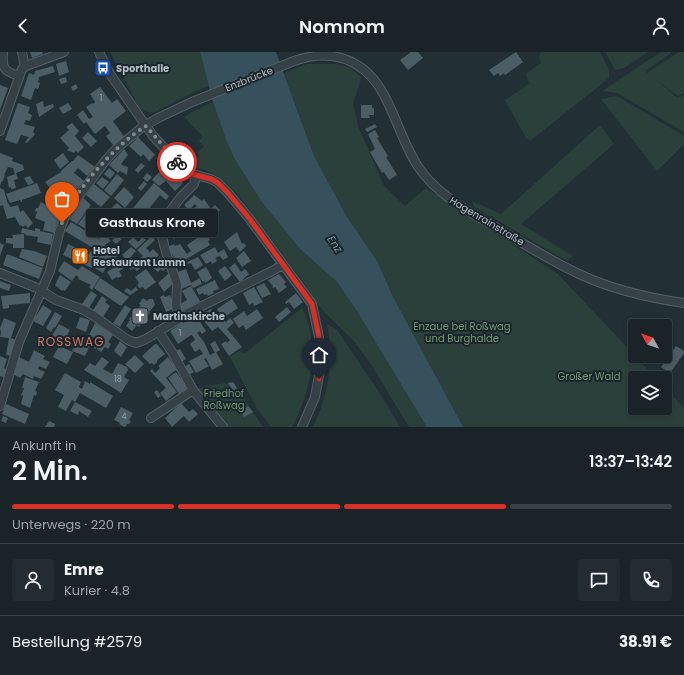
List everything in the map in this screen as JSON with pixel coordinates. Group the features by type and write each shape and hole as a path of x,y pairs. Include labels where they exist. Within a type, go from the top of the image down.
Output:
{"street":[{"path":"3,52 3,63 5,69 10,73 19,76"},
{"path":"22,52 25,67"},
{"path":"0,131 21,71 25,67 64,52"},
{"path":"99,52 110,74 153,136 187,172 206,177 214,181 228,193 249,218 312,304 320,342 321,360 317,388 312,406 302,427"},
{"name":"Enzbrücke","path":"0,406 4,382 19,342 50,271 66,213 106,160 146,126 173,110 294,61 310,56 328,54"},
{"name":"Hagenrainstraße","path":"328,54 351,62 367,72 377,83 403,141 414,161 429,181 448,198 514,238 580,274 623,289 684,304"},
{"path":"179,318 176,305 177,284 166,252 160,226 181,197 194,184 197,175"},
{"path":"0,273 37,288 56,300 94,316 133,343 141,342 179,318 274,270 282,264"},
{"path":"158,331 172,352 193,390 223,427"},
{"path":"151,418 193,390"}],"green space":[{"path":"110,52 200,52 209,86 155,112 147,112 138,105"},
{"path":"542,52 600,52 609,70 609,78 530,141 526,138 505,100 529,84 526,74 541,63 539,54"},
{"path":"605,52 648,52 624,68 615,70"},
{"path":"661,52 670,52 670,54 645,71 647,73 679,52 684,52 684,93 678,96 653,77 678,98 684,95 684,132 617,93 602,91"},
{"name":"Enzaue bei Roßwag und Burghalde","path":"307,64 334,64 349,67 361,77 353,104 358,126 384,186 405,206 426,188 558,274 628,348 628,363 642,363 649,371 628,371 628,415 672,415 672,395 684,408 684,427 409,427 372,366 354,341 324,312 314,300 306,286 240,197 212,173 189,166 199,155 197,153 204,146 199,141 203,137 184,117 213,102 234,158 300,249 337,282 351,302 378,264 347,217 314,156 284,73"},
{"path":"617,96 684,136 684,144 657,171 601,99"},
{"path":"600,125 614,144 521,224 573,256 567,261 474,207 472,201 501,214"},
{"path":"302,308 308,323 311,338 312,353 309,384 299,413 292,427 271,427 256,407 230,357 241,350 244,354"},
{"path":"327,324 337,330 381,395 400,427 313,427 323,402 329,376 330,350"},
{"name":"Friedhof Roßwag","path":"233,382 263,427 226,427 196,390 206,386"}],"water":[{"name":"Enz","path":"200,52 276,52 314,156 347,217 377,261 393,297 463,427 427,427 357,311 337,282 300,249 262,202 234,158 226,140 213,102"}],"building":[{"path":"30,52 42,52 43,54 32,58"},
{"path":"411,52 418,52 423,58 408,70 400,60"},
{"path":"516,52 523,62 505,75 504,73 500,76 498,73 494,76 489,70"},
{"path":"66,61 69,72 59,76 56,64"},
{"path":"53,66 55,72 39,77 38,82 40,83 38,89 35,88 31,100 21,96 29,73 34,75 35,71"},
{"path":"66,77 67,82 61,84 59,79"},
{"path":"76,84 78,88 73,91 71,87"},
{"path":"0,85 8,88 0,110"},
{"path":"100,87 112,103 117,99 126,111 113,121 125,138 114,146 106,136 110,133 105,126 95,134 86,122 84,124 77,115 83,110 89,119 93,117 86,107 95,102 90,94"},
{"path":"43,101 44,107 53,104 54,107 39,117 36,104"},
{"path":"18,103 30,107 28,113 32,115 30,121 26,120 24,124 35,127 33,132 35,134 27,143 25,142 29,137 21,135 17,144 5,140"},
{"path":"68,103 72,109 63,114 59,108"},
{"path":"361,105 372,105 372,108 374,108 374,115 369,115 370,118 361,118"},
{"path":"72,123 79,131 75,136 84,147 78,153 76,151 74,153 67,150 69,148 60,138 69,130 66,127"},
{"path":"375,124 377,127 367,132 365,129"},
{"path":"375,130 379,137 377,138 388,156 386,157 397,175 389,180 384,172 382,173 370,152 375,149 368,134"},
{"path":"88,132 97,141 91,147 82,138"},
{"path":"138,137 155,155 149,161 143,154 141,157 129,146"},
{"path":"124,149 128,155 121,164 128,167 127,175 120,171 118,173 109,165"},
{"path":"0,153 13,158 12,161 23,165 24,170 16,173 18,179 14,180 16,188 9,188 7,177 15,174 13,168 8,167 0,186"},
{"path":"63,153 69,162 60,169 54,160"},
{"path":"78,155 95,167 87,176 78,168 74,173 84,181 76,190 66,182 52,190 59,196 61,194 59,193 63,189 73,195 62,208 46,193 50,188 45,182 61,172"},
{"path":"141,163 145,166 138,173 135,170"},
{"path":"165,165 183,183 175,191 166,181 159,186 152,180"},
{"path":"109,168 115,173 110,179 104,174"},
{"path":"147,173 152,177 147,182 143,178"},
{"path":"117,174 124,180 111,196 104,190"},
{"path":"30,176 34,183 28,185 24,178"},
{"path":"102,177 109,182 103,189 96,183"},
{"path":"144,181 147,184 141,191 138,188"},
{"path":"37,183 41,193 22,200 22,202 20,200 10,203 6,194"},
{"path":"154,183 169,196 166,200 160,195 143,216 133,208"},
{"path":"94,184 110,197 101,207 86,195"},
{"path":"124,187 134,197 125,208 114,198"},
{"path":"0,188 4,190 10,207 18,205 20,212 23,210 33,223 28,228 25,225 23,227 21,225 20,226 15,217 7,219 3,205 0,206"},
{"path":"194,195 202,201 204,199 211,209 215,205 220,210 205,222 193,209 197,206 195,204 189,210 184,205"},
{"path":"83,198 91,205 77,224 69,219"},
{"path":"41,202 60,213 54,233 43,230 45,222 35,218 37,212 35,211 36,208 38,208"},
{"path":"117,203 125,210 102,232 94,224"},
{"path":"90,208 94,210 90,215 95,219 87,230 78,224"},
{"path":"130,212 139,220 128,233 130,235 128,238 124,238 110,226 112,224 114,226 120,220 122,221"},
{"path":"185,217 191,225 181,235 180,234 174,239 169,230"},
{"path":"71,222 99,239 103,232 111,241 106,244 98,257 96,257 92,268 63,255 68,244 89,254 93,248 65,231"},
{"path":"22,228 35,231 35,228 40,229 40,231 53,234 51,245 37,242 38,237 21,233"},
{"path":"205,228 207,232 203,234 206,238 208,236 210,245 178,264 168,247 174,244 175,246 180,244 187,254 191,251 187,245 200,236 198,233"},
{"path":"237,232 242,244 244,243 246,246 240,252 236,247 230,251 224,242"},
{"path":"24,234 24,248 13,248 13,244 6,243 6,238 13,238 12,235"},
{"path":"118,236 122,239 116,244 112,240"},
{"path":"152,236 155,240 146,248 149,253 153,249 159,255 146,266 144,265 137,271 134,268 131,270 127,265 143,256 137,250"},
{"path":"133,237 138,242 143,237 146,240 136,249 128,242"},
{"path":"0,243 4,245 0,256"},
{"path":"109,247 119,253 113,262 110,260 103,273 93,267 101,254 104,256"},
{"path":"131,247 136,251 127,261 122,255"},
{"path":"215,247 218,253 224,249 228,257 223,260 220,256 215,258 217,261 212,264 211,261 206,264 200,255"},
{"path":"22,249 34,251 47,256 43,267 19,257"},
{"path":"244,251 251,261 242,267 236,258"},
{"path":"7,254 43,268 39,279 3,265"},
{"path":"160,257 169,266 163,271 161,269 158,272 151,266"},
{"path":"198,257 203,265 195,270 191,263 188,264 187,262"},
{"path":"64,261 78,270 82,266 100,277 92,290 89,287 91,285 78,279 79,278 76,275 72,281 58,271"},
{"path":"235,263 241,272 245,269 249,274 240,282 229,268"},
{"path":"120,264 123,269 119,271 122,276 112,280 107,272"},
{"path":"225,266 232,275 225,281 218,271"},
{"path":"206,267 212,278 205,283 197,272"},
{"path":"146,269 156,282 145,290 143,287 139,288 137,285 139,283 135,277"},
{"path":"186,269 191,283 200,278 202,284 193,288 191,285 181,289 175,273"},
{"path":"169,273 174,283 164,292 158,283"},
{"path":"279,274 286,282 284,284 287,287 279,293 275,287 272,287 273,286 268,280"},
{"path":"60,275 71,282 65,291 62,291 55,285"},
{"path":"100,278 129,297 121,306 94,288"},
{"path":"215,280 219,289 213,291 214,293 208,296 207,294 204,295 203,293 199,295 196,289"},
{"path":"0,281 11,285 9,291 0,288"},
{"path":"264,283 271,294 262,298 256,287"},
{"path":"191,286 200,301 182,311 178,305 187,300 182,291"},
{"path":"136,287 138,290 130,295 124,291 127,288 131,291"},
{"path":"254,287 263,302 254,306 253,303 249,305 243,293"},
{"path":"91,291 97,295 89,308 82,304"},
{"path":"30,293 30,303 9,305 9,308 3,309 1,296"},
{"path":"296,293 303,302 294,309 289,302 286,304 285,302"},
{"path":"164,295 165,297 170,295 175,308 166,312 160,297"},
{"path":"102,296 107,300 105,302 110,306 103,317 93,310"},
{"name":"Martinskirche","path":"143,298 147,301 149,299 153,299 155,305 139,327 137,325 132,331 126,326 130,320 129,319 141,305 139,304"},
{"path":"232,299 238,308 223,318 217,309"},
{"path":"43,305 52,311 43,326 33,321"},
{"path":"125,305 131,309 120,327 113,323"},
{"path":"287,307 291,312 279,322 275,317"},
{"path":"211,309 221,322 223,320 226,322 230,318 234,323 227,329 242,347 229,356 221,344 226,341 227,343 230,340 218,327 212,331 200,316"},
{"path":"257,309 263,318 246,330 243,325 239,328 233,319 244,311 247,316"},
{"path":"55,312 62,316 51,332 46,328"},
{"path":"196,316 206,331 202,334 200,331 197,333 204,342 210,355 216,352 223,364 212,370 206,358 204,359 209,366 196,373 189,361 203,354 200,349 195,352 190,344 195,340 193,336 191,335 178,344 170,331 183,322"},
{"path":"80,317 90,320 86,332 76,328"},
{"path":"4,318 16,323 11,338 16,340 11,356 6,355 9,338 0,337 0,328"},
{"path":"95,323 113,335 108,342 111,344 108,349 105,347 101,352 94,348 98,340 89,335"},
{"path":"59,324 70,330 62,345 50,339"},
{"path":"79,337 91,343 85,356 72,351"},
{"path":"120,341 127,347 121,357 114,351"},
{"path":"215,341 220,350 215,353 210,344"},
{"path":"155,344 157,344 165,354 157,360 154,365 152,363 150,364 142,356"},
{"path":"59,346 73,352 67,364 53,357"},
{"path":"676,346 684,351 684,353 671,371 667,371 661,367 664,363 672,363 672,352"},
{"path":"180,349 186,359 180,363 174,352"},
{"path":"34,350 45,356 43,359 50,362 46,369 39,366 38,369 45,372 41,379 34,376 33,379 23,374 20,378 13,374 15,370 13,369 19,357 29,362"},
{"path":"135,355 144,364 135,373 125,364"},
{"path":"0,356 7,359 4,368 6,369 4,377 0,376"},
{"path":"102,357 109,362 103,369 112,374 118,363 127,367 128,370 124,377 129,380 121,393 84,370 90,363 95,366"},
{"path":"168,357 177,369 166,378 177,392 166,401 160,393 166,388 150,371 152,369 155,373 160,368 158,366"},
{"path":"189,364 194,372 187,376 182,368"},
{"path":"176,372 189,390 180,395 168,378"},
{"path":"65,373 81,382 79,387 82,389 85,381 90,384 90,382 113,396 106,408 80,393 75,402 72,400 66,411 58,407 64,395 55,390"},
{"path":"25,377 39,382 35,391 37,392 36,396 34,395 30,408 21,404 23,396 21,395 24,388 22,388"},
{"path":"233,382 237,388 233,391 228,383"},
{"path":"157,390 161,396 158,398 154,392"},
{"path":"75,402 92,411 88,417 79,411 78,415 70,411"},
{"path":"181,403 189,412 193,409 198,414 189,422 184,416 172,427 165,418"},
{"path":"6,404 29,414 25,424 2,414"},
{"path":"248,406 253,412 244,417 241,412"},
{"path":"121,407 133,413 129,420 131,421 125,427 114,420"},
{"path":"3,416 8,418 6,423 1,421"},
{"path":"49,421 55,424 54,427 45,427"}],"way so far":[{"path":"62,223 66,213 74,201 106,160 141,128 146,126 153,136 177,162"}],"place":[{"name":"Sporthalle","path":"103,68"},
{"name":"Gasthaus Krone","path":"62,223"},
{"name":"Hotel Restaurant Lamm","path":"80,256"},
{"name":"Martinskirche","path":"140,316"}],"district":[{"name":"ROSSWAG","path":"71,341"}],"route":[{"path":"177,162 188,173 211,179 218,183 228,193 249,218 312,304 319,332 321,351 319,379"}],"park label":[{"name":"Großer Wald","path":"589,376"}]}
